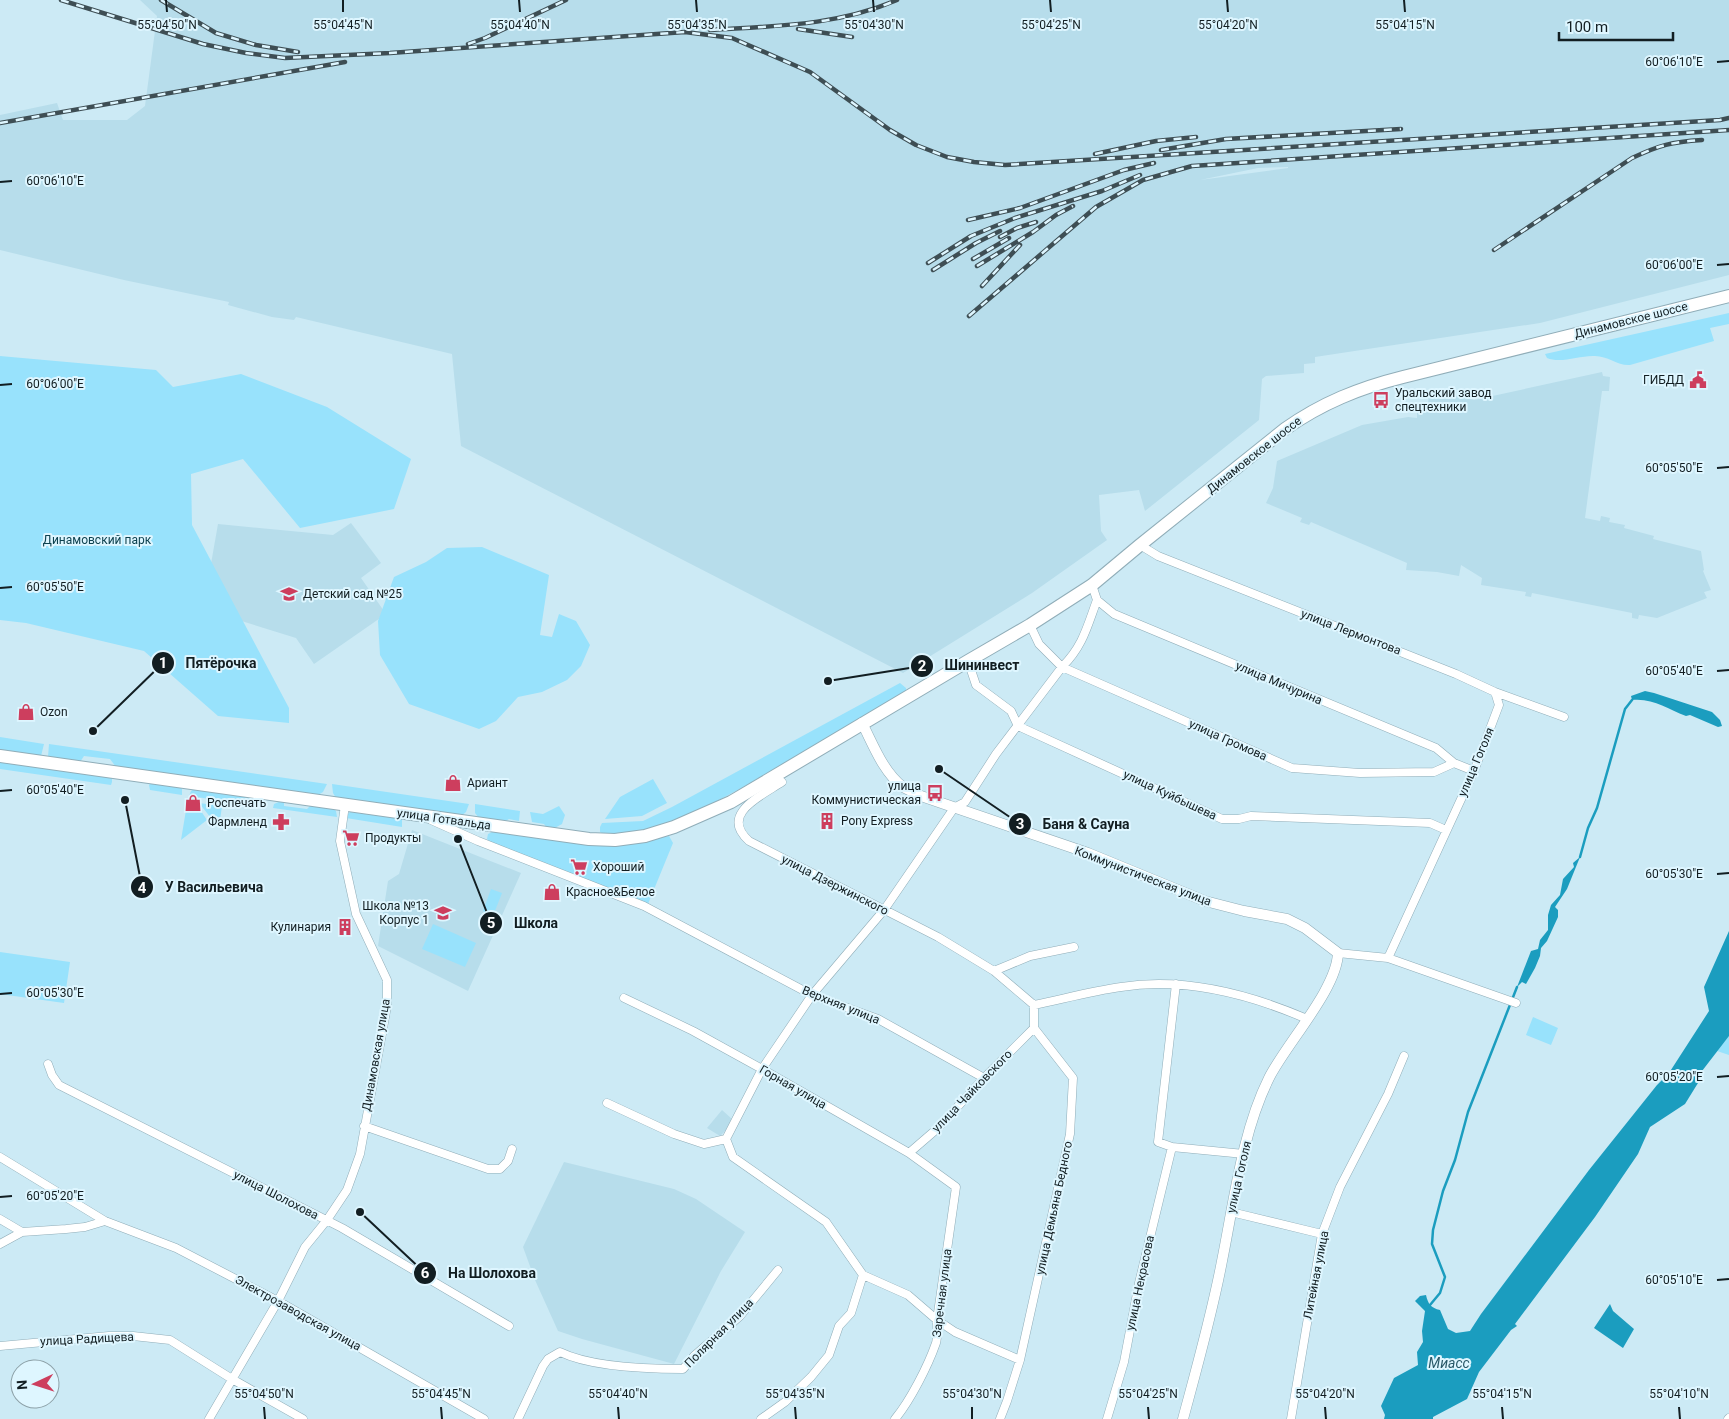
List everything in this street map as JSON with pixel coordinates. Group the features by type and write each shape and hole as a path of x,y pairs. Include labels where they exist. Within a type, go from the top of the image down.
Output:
{"main road":[{"name":"Динамовское шоссе","path":"862,723 1030,625 1092,585 1285,429 1307,414 1357,390 1520,347 1729,296"},
{"name":"улица Готвальда","path":"0,756 420,816 589,839 615,840 645,836 674,827 731,802 862,723"}],"street":[{"name":"улица Лермонтова","path":"1140,545 1158,556 1456,674 1495,692 1564,717"},
{"path":"1020,1360 955,1332 908,1296 863,1275 826,1222 733,1157 726,1139 762,1069 812,995 884,910 954,808 965,802 996,754 1082,642 1097,600 1092,585"},
{"name":"улица Мичурина","path":"1097,600 1114,614 1436,748 1454,763 1474,771"},
{"name":"улица Громова","path":"1030,625 1039,644 1062,667 1292,768 1360,772 1434,772 1454,763"},
{"path":"968,660 976,685 1011,710 1018,726"},
{"name":"улица Гоголя","path":"1388,958 1474,771 1500,705 1495,692"},
{"name":"Коммунистическая улица","path":"862,723 892,776 903,786 921,796 1088,853 1206,901 1244,911 1287,919 1305,928 1338,953"},
{"name":"улица Куйбышева","path":"1018,726 1222,819 1239,819 1251,816 1430,823 1446,830"},
{"name":"улица Дзержинского","path":"782,782 748,804 740,813 738,823 741,834 749,841 938,938 994,971 1034,1005"},
{"name":"Динамовская улица","path":"208,1419 278,1301 305,1248 347,1190 360,1154 387,1006 387,980 356,914 340,841 345,805"},
{"name":"Верхняя улица","path":"420,816 478,841 644,906 812,995 878,1019 984,1078"},
{"path":"478,841 482,824"},
{"path":"994,971 1030,956 1074,947"},
{"path":"1338,953 1388,958 1516,1003"},
{"name":"улица Гоголя","path":"1183,1419 1212,1311 1231,1212 1257,1103 1270,1076 1325,991 1338,963 1338,953"},
{"path":"1034,1028 1034,1005 1122,987 1176,984 1246,996 1307,1019"},
{"path":"1176,984 1158,1142 1172,1147 1244,1154"},
{"name":"Горная улица","path":"624,998 693,1031 762,1069 909,1153 956,1187"},
{"name":"улица Чайковского","path":"909,1153 938,1128 1034,1028"},
{"name":"улица Демьяна Бедного","path":"1000,1419 1020,1360 1070,1134 1073,1078 1034,1028"},
{"name":"Литейная улица","path":"1291,1419 1322,1234 1340,1187 1388,1094 1404,1056"},
{"name":"улица Шолохова","path":"48,1064 52,1075 59,1085 327,1220 509,1326"},
{"path":"607,1103 674,1134 697,1142 704,1144 726,1139"},
{"name":"Динамовская улица","path":"364,1126 488,1169 500,1169 508,1162 512,1149"},
{"name":"улица Некрасова","path":"1107,1419 1124,1362 1139,1283 1172,1147"},
{"name":"Электрозаводская улица","path":"0,1157 105,1221 176,1248 278,1301 484,1419"},
{"name":"Заречная улица","path":"895,1419 901,1412 924,1370 936,1342 937,1320 956,1187"},
{"path":"1231,1212 1322,1234"},
{"path":"0,1219 22,1232"},
{"path":"0,1244 22,1232 85,1227 105,1221"},
{"name":"Полярная улица","path":"518,1419 543,1366 548,1359 560,1352 568,1357 604,1364 649,1369 684,1369 694,1356 740,1316 778,1270"},
{"path":"761,1419 792,1396 811,1378 829,1355 839,1326 851,1313 863,1275"},
{"name":"улица Радищева","path":"0,1346 110,1336 133,1336 170,1340 232,1380 303,1419"}],"shaded area":[{"path":"140,0 1729,0 1729,275 1540,323 1315,357 1315,363 1304,364 1304,373 1266,376 1262,379 1259,420 1145,511 1139,490 1099,495 1101,531 1107,540 1032,593 903,673 461,446 452,354 296,317 294,320 272,317 228,305 229,302 124,280 0,250 0,115 57,103 63,120 127,120 145,106 157,16","holes":["1258,168 1288,168 1200,180"]},
{"path":"1602,372 1603,376 1610,377 1609,391 1602,391 1585,518 1600,521 1601,516 1610,518 1609,522 1625,525 1624,528 1654,536 1653,539 1701,551 1703,571 1711,590 1704,592 1707,598 1657,618 1639,615 1638,619 1632,618 1632,613 1532,593 1531,597 1525,596 1526,592 1481,585 1482,578 1461,565 1459,576 1406,570 1407,563 1311,522 1309,525 1300,522 1302,518 1266,503 1273,488 1277,461 1362,425 1408,417 1417,418 1417,411 1427,411 1429,396 1449,394 1474,400"},
{"name":"Детский сад №25","path":"351,523 381,563 361,578 386,614 314,664 296,638 203,609 218,524 333,535"},
{"name":"Школа №13 Корпус 1","path":"412,830 521,873 468,991 378,946 388,881 399,874"},
{"path":"722,1110 732,1119 720,1136 707,1128"},
{"path":"564,1162 674,1189 696,1199 745,1232 721,1271 674,1364 558,1331 535,1280 523,1247"}],"green space":[{"path":"1729,313 1729,324 1710,328 1714,341 1630,365 1621,364 1600,356 1552,360 1547,358 1545,354"},
{"name":"Динамовский парк","path":"0,356 156,370 173,387 241,374 327,407 411,459 394,509 300,528 243,459 191,474 192,525 289,708 289,723 218,716 144,651 26,623 0,620"},
{"path":"482,547 549,575 540,635 552,637 559,614 576,621 590,645 581,666 567,680 542,692 518,697 496,721 479,729 409,704 380,655 378,621 394,577 426,562 447,548"},
{"path":"900,683 906,688 906,693 749,784 708,805 687,815 644,830 613,835 605,835 600,832 602,823 643,821 672,807"},
{"path":"0,737 44,744 41,756 0,750"},
{"path":"49,744 327,784 323,792 318,795 116,767 110,759 84,756 80,762 48,757"},
{"path":"0,761 112,777 112,782 111,785 0,769"},
{"path":"653,779 667,803 642,816 605,819 620,797"},
{"path":"151,783 180,787 182,795 150,790 149,785"},
{"path":"332,784 469,804 466,812 461,816 336,798 333,793"},
{"path":"194,789 259,798 263,800 267,807 189,796"},
{"path":"281,801 284,802 284,806 307,809 311,805 334,809 337,817 273,808 274,804"},
{"path":"199,803 222,806 220,820 211,818"},
{"path":"187,804 197,805 207,820 181,840"},
{"path":"475,804 520,811 519,821 509,819 504,822 479,818 475,813"},
{"path":"559,806 565,815 562,824 553,829 547,828 544,824 532,822 530,812 543,814"},
{"path":"350,812 402,819 402,827 346,818"},
{"path":"492,832 589,844 646,841 669,836 673,843 648,904 490,842 487,839 488,834"},
{"path":"491,889 502,893 493,916 483,911"},
{"path":"433,924 476,943 465,967 422,949"},
{"path":"0,952 70,962 64,1003 0,994"},
{"path":"1533,1017 1558,1028 1551,1045 1526,1035"},
{"path":"1729,1036 1729,1055 1717,1051"}],"water":[{"path":"1645,691 1712,712 1720,720 1722,726 1718,727 1690,715 1686,716 1654,702 1632,700 1631,696"},
{"path":"1580,857 1567,889 1555,907 1558,910 1558,917 1547,941 1541,948 1535,968 1526,984 1522,982 1517,987 1531,951 1538,949 1540,940 1548,930 1548,915 1551,905 1560,895 1563,879 1574,867 1573,863"},
{"name":"Миасс","path":"1729,931 1729,1036 1702,1071 1698,1083 1685,1104 1650,1127 1638,1154 1595,1217 1515,1324 1517,1326 1511,1330 1479,1372 1467,1399 1433,1417 1433,1419 1384,1419 1385,1415 1381,1406 1394,1378 1418,1365 1417,1352 1423,1342 1422,1331 1425,1311 1415,1301 1420,1296 1426,1295 1430,1305 1440,1310 1448,1329 1456,1333 1470,1331 1589,1170 1657,1085 1669,1073 1709,1011 1704,987"},
{"path":"1610,1304 1613,1311 1634,1329 1623,1348 1594,1328"}],"waterway":[{"path":"1580,857 1588,828 1597,808 1625,709 1632,700"},
{"path":"1430,1305 1440,1293 1445,1277 1432,1244 1433,1230 1443,1191 1455,1160 1468,1112 1517,987"}],"railway":[{"path":"61,0 203,44 246,53 285,58 390,53 685,32 732,38 810,72 890,130 916,145 947,157 1005,165 1729,118"},
{"path":"161,0 216,33 256,45 298,52"},
{"path":"468,44 566,0"},
{"path":"710,30 781,26 828,20 874,9 897,0"},
{"path":"798,29 852,37"},
{"path":"0,123 345,62"},
{"path":"1161,150 1226,139 1401,129"},
{"path":"969,316 1096,207 1143,180 1192,166 1729,130"},
{"path":"1095,154 1156,141 1196,137"},
{"path":"1494,250 1632,158 1666,145 1702,140"},
{"path":"968,220 1020,208 1124,170 1154,163"},
{"path":"928,263 971,236 1015,218 1102,191 1140,175"},
{"path":"977,266 1073,206"},
{"path":"1000,237 1017,228 1036,222"},
{"path":"933,270 976,243 1000,231"},
{"path":"973,259 1009,238"},
{"path":"982,286 1020,245"}],"place":[{"name":"ГИБДД","path":"1698,380"},
{"name":"Уральский завод спецтехники","path":"1381,400"},
{"name":"Детский сад №25","path":"289,594"},
{"name":"Шининвест","path":"828,681"},
{"name":"Ozon","path":"26,712"},
{"name":"Пятёрочка","path":"93,731"},
{"name":"Баня & Сауна","path":"939,769"},
{"name":"Ариант","path":"453,783"},
{"name":"улица Коммунистическая","path":"935,793"},
{"name":"У Васильевича","path":"125,800"},
{"name":"Роспечать","path":"193,803"},
{"name":"Pony Express","path":"827,821"},
{"name":"Фармленд","path":"281,822"},
{"name":"Продукты","path":"351,838"},
{"name":"Школа","path":"458,839"},
{"name":"Хороший","path":"579,867"},
{"name":"Красное&Белое","path":"552,892"},
{"name":"Школа №13 Корпус 1","path":"443,913"},
{"name":"Кулинария","path":"345,927"},
{"name":"На Шолохова","path":"360,1212"}]}
